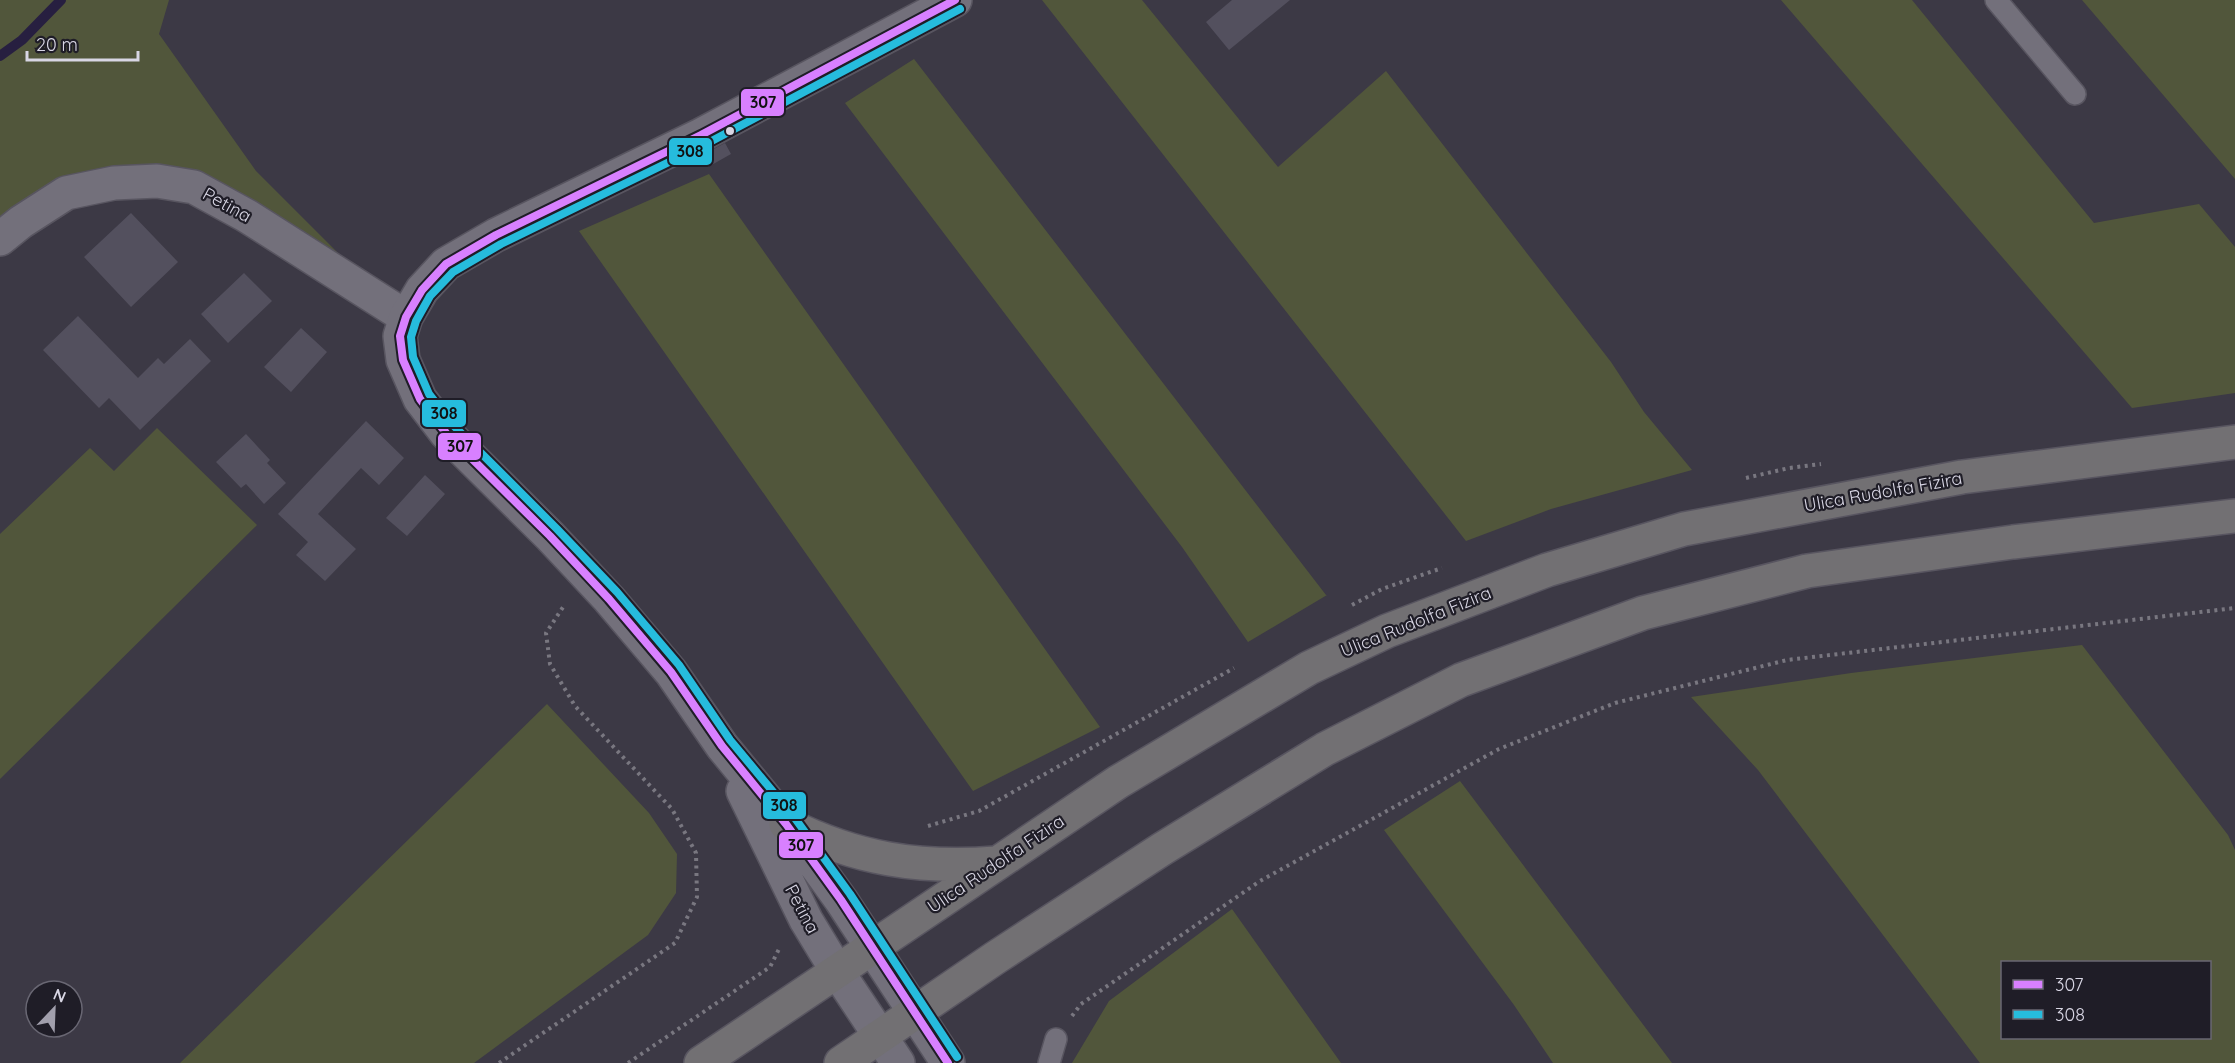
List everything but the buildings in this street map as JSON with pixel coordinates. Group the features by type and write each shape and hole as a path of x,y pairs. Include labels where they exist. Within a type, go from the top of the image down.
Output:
{"main road":[{"name":"Ulica Rudolfa Fizira","path":"701,1063 1118,782 1309,668 1388,631 1546,570 1696,527 1962,477 2235,442"},
{"path":"842,1063 889,1050 915,1013 1162,849 1324,749 1461,680 1643,613 1807,571 2013,542 2235,516"},
{"path":"786,824 850,851 922,865 996,864"}],"street":[{"name":"Petina","path":"948,1063 841,900 786,824 722,746 670,672 586,574 446,433 420,399 403,360 400,336 406,317 422,290 446,264 496,235 701,135 955,0"},
{"name":"Petina","path":"0,238 66,193 114,183 157,181 194,187 247,216 406,317"},
{"name":"Petina","path":"722,746 806,920 889,1050"}],"lane":[{"path":"1996,0 2075,94"},
{"path":"1048,1063 1056,1039"}],"path":[{"path":"499,1063 675,943 697,897 696,853 672,808 575,706 550,664 546,633 586,574"},
{"path":"1056,1039 1081,1004 1260,880 1499,749 1615,703 1787,660 2235,608"},
{"path":"628,1063 770,967 783,941 806,920"}],"green space":[{"path":"0,0 169,0 159,34 256,171 338,253 257,202 204,176 0,224"},
{"path":"1042,0 1142,0 1278,167 1386,71 1611,362 1644,412 1692,470 1551,509 1466,541"},
{"path":"1781,0 1912,0 2094,223 2199,204 2235,247 2235,393 2132,408"},
{"path":"2082,0 2235,0 2235,179"},
{"path":"914,59 1327,595 1248,642 1182,547 845,103"},
{"path":"709,174 1100,727 973,791 579,231"},
{"path":"157,428 257,525 0,779 0,534 90,448 114,471"},
{"path":"2082,645 2228,835 2235,850 2235,1063 1980,1063 1758,770 1691,697 1851,673"},
{"path":"547,704 649,813 677,854 676,893 648,935 474,1063 180,1063"},
{"path":"1460,781 1672,1063 1553,1063 1514,1005 1384,830"},
{"path":"1232,909 1341,1063 1072,1063 1109,1001"}],"waterway":[{"path":"0,56 22,40 61,0"}],"transit line":[{"name":"307","path":"948,1063 841,900 786,824 722,746 671,672 609,599 550,536 446,433 420,399 403,360 400,336 406,317 422,290 446,264 496,235 701,135 955,0"},
{"name":"308","path":"957,1057 850,894 794,817 730,740 679,665 617,592 454,426 429,394 413,357 411,337 416,321 430,296 453,272 501,244 706,144 960,9"}]}
